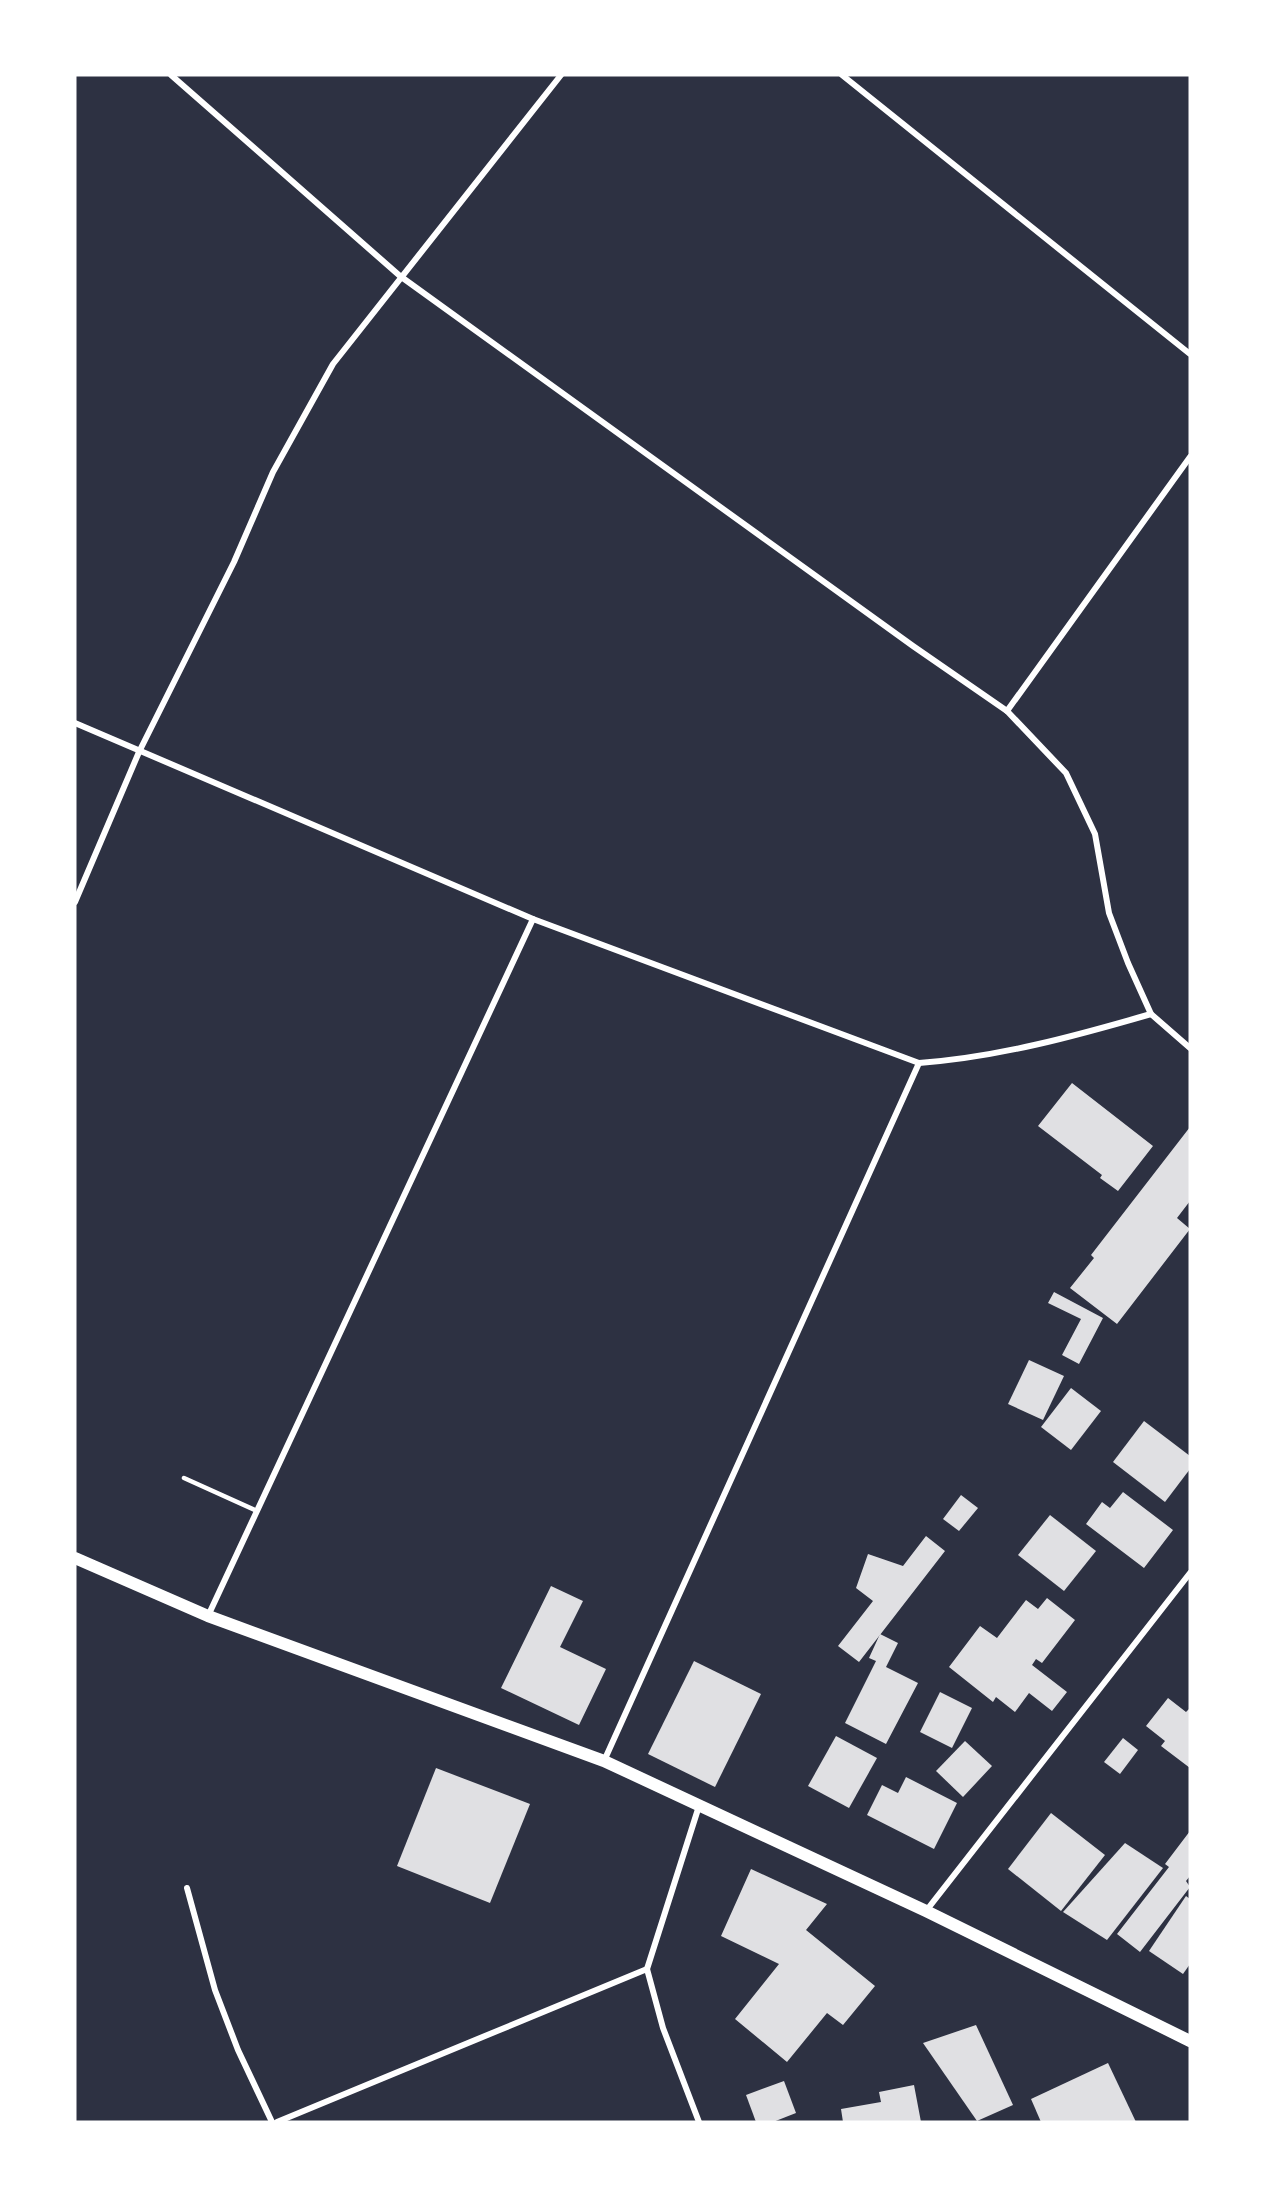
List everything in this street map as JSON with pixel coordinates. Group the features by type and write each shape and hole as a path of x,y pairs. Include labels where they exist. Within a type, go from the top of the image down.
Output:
{"main road":[{"path":"75,1558 208,1616 604,1761 926,1911 1190,2041"}],"street":[{"path":"171,75 400,276 913,646 1007,711 1066,773 1095,834 1109,912 1151,1014 1190,1048"},
{"path":"75,902 139,752 234,562 273,472 333,364 400,276 561,75"},
{"path":"842,75 1190,354"},
{"path":"1007,711 1190,457"},
{"path":"75,723 533,919 919,1063 970,1059 1072,1037 1151,1014"},
{"path":"208,1616 533,919"},
{"path":"604,1761 919,1063"},
{"path":"926,1911 1190,1573"},
{"path":"699,1806 647,1969 663,2028 699,2122"},
{"path":"188,1888 215,1990 238,2050 272,2122"},
{"path":"277,2122 647,1969"}],"lane":[{"path":"184,1478 257,1511"}],"building":[{"path":"1072,1083 1153,1146 1118,1191 1100,1178 1102,1175 1038,1126"},
{"path":"1190,1127 1190,1201 1177,1218 1190,1229 1117,1324 1070,1288 1094,1258 1091,1255"},
{"path":"1054,1292 1103,1318 1079,1364 1062,1355 1081,1319 1048,1303"},
{"path":"1029,1360 1064,1376 1043,1420 1008,1404"},
{"path":"1071,1388 1101,1411 1071,1450 1041,1427"},
{"path":"1144,1421 1190,1456 1190,1469 1165,1502 1113,1462"},
{"path":"1123,1492 1173,1530 1144,1568 1086,1524 1102,1502 1110,1508"},
{"path":"961,1495 978,1508 959,1531 943,1519"},
{"path":"1050,1515 1096,1551 1064,1591 1018,1555"},
{"path":"926,1536 945,1551 859,1662 838,1646 873,1601 856,1588 868,1554 903,1566"},
{"path":"551,1586 583,1601 560,1647 606,1669 579,1725 501,1688"},
{"path":"1047,1598 1075,1620 1042,1663 1036,1659 1032,1665 1067,1692 1052,1711 1029,1693 1015,1712 996,1697 993,1702 949,1667 980,1626 997,1638 1026,1600 1038,1609"},
{"path":"880,1634 898,1643 886,1667 918,1683 886,1744 845,1723 876,1661 869,1658"},
{"path":"694,1661 761,1694 715,1787 648,1754"},
{"path":"940,1692 972,1708 952,1748 920,1732"},
{"path":"1168,1698 1186,1712 1190,1708 1190,1768 1161,1746 1165,1741 1146,1726"},
{"path":"836,1736 877,1758 849,1808 808,1786"},
{"path":"1123,1738 1138,1750 1120,1774 1104,1762"},
{"path":"965,1741 992,1766 963,1797 936,1771"},
{"path":"436,1768 530,1804 490,1903 397,1866"},
{"path":"906,1777 957,1803 934,1849 867,1815 882,1785 898,1793"},
{"path":"1051,1813 1105,1855 1061,1911 1008,1869"},
{"path":"1190,1831 1190,1876 1186,1881 1190,1887 1140,1952 1117,1934 1169,1867 1165,1864"},
{"path":"1125,1843 1163,1868 1107,1940 1063,1912"},
{"path":"751,1869 827,1904 806,1930 875,1986 843,2025 827,2013 787,2062 735,2019 779,1964 721,1936"},
{"path":"1186,1896 1190,1899 1190,1964 1183,1974 1149,1951"},
{"path":"976,2025 1013,2105 977,2121 923,2043"},
{"path":"1108,2063 1136,2122 1041,2122 1031,2099"},
{"path":"784,2081 796,2113 773,2122 756,2122 746,2095"},
{"path":"914,2085 921,2122 843,2122 841,2109 881,2102 879,2092"}]}
